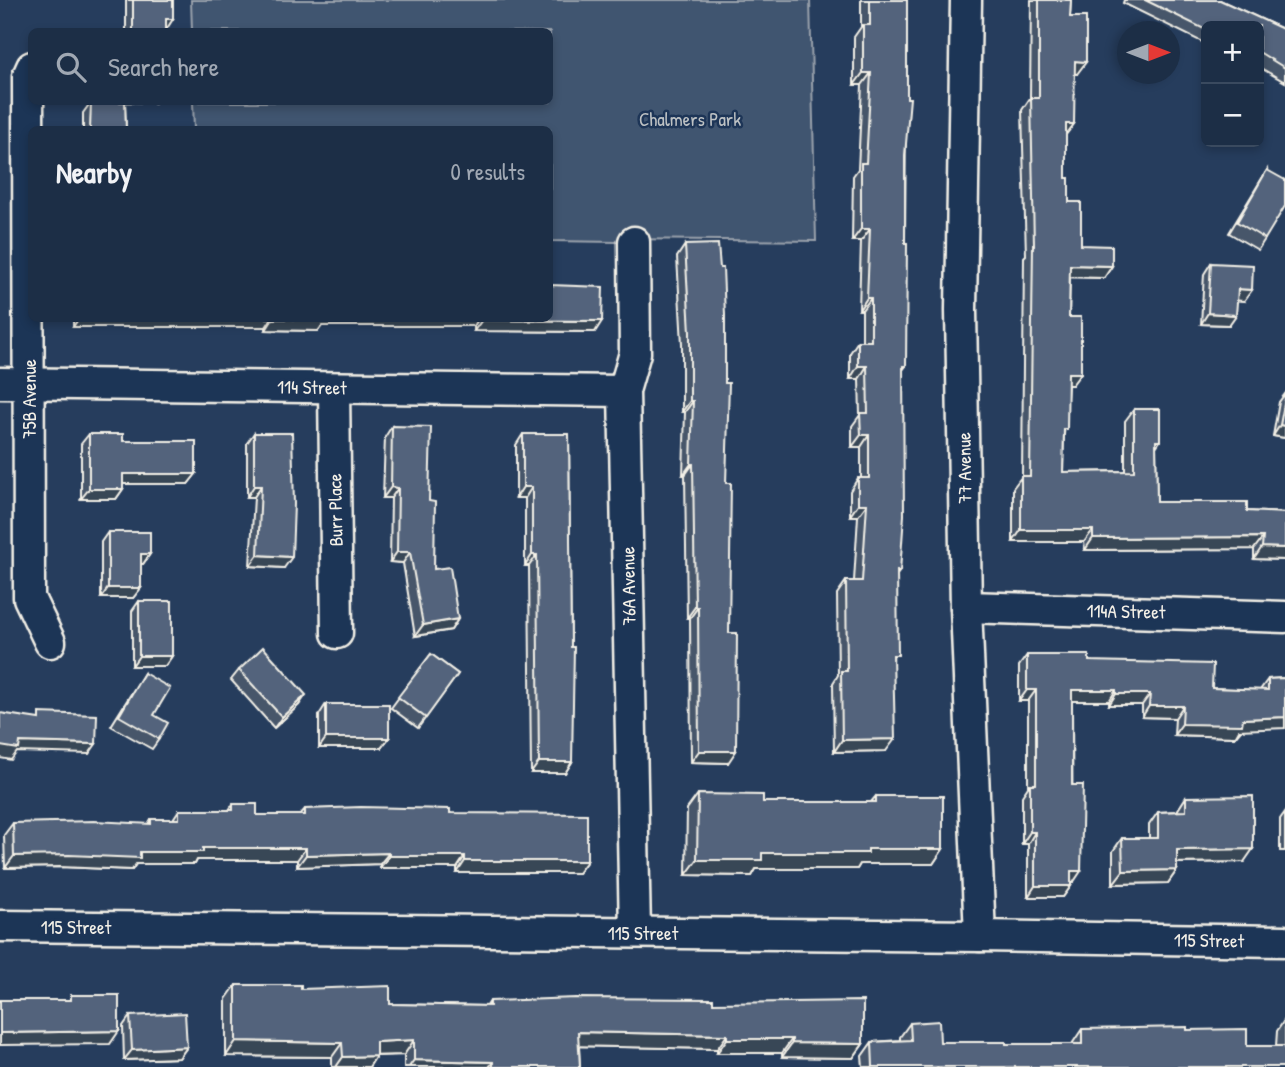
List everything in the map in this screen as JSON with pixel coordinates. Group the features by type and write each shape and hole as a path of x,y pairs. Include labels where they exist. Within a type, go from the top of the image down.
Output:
{"street":[{"name":"77 Avenue","path":"966,0 961,310 966,607 980,936"},
{"name":"75B Avenue","path":"28,76 14,383 29,598 50,642"},
{"name":"76A Avenue","path":"634,242 635,353 624,391 635,932"},
{"name":"114 Street","path":"14,383 624,391"},
{"name":"Burr Place","path":"334,388 337,633"},
{"name":"114A Street","path":"966,607 1285,617"},
{"name":"115 Street","path":"0,926 1285,941"}],"green space":[{"name":"Chalmers Park","path":"191,0 810,0 816,241 553,241 553,126 194,126 193,105 553,105 553,28 192,28"}],"building":[{"path":"133,0 173,0 173,19 166,19 166,28 133,28"},
{"path":"870,0 907,0 907,98 910,98 905,155 907,243 906,366 903,366 904,515 900,571 897,571 898,655 893,655 895,739 842,740 841,671 847,671 846,581 862,581 867,504 858,504 858,478 869,478 869,435 861,435 860,413 868,413 867,366 858,366 858,341 871,341 871,298 867,298 870,229 861,229 861,163 866,163 871,73 863,73 863,25 870,25"},
{"path":"1039,0 1071,0 1070,17 1086,17 1086,62 1075,61 1074,124 1066,124 1066,178 1069,178 1069,202 1081,202 1081,245 1112,246 1112,266 1070,265 1069,317 1081,317 1081,373 1068,373 1063,472 1134,471 1134,409 1160,409 1160,441 1156,441 1157,502 1247,502 1247,511 1285,513 1285,548 1262,547 1263,537 1093,538 1093,530 1021,530 1021,476 1030,476 1034,245 1031,98 1039,98"},
{"path":"1145,0 1220,0 1285,30 1285,68 1264,55 1264,21 1201,21 1201,28"},
{"path":"91,105 125,105 126,126 90,126"},
{"path":"1267,170 1285,180 1285,206 1265,239 1237,222"},
{"path":"718,244 720,268 723,268 725,383 729,383 726,483 731,483 729,633 737,633 736,751 699,751 698,607 695,607 691,464 693,401 690,401 690,332 685,245"},
{"path":"1211,263 1253,265 1252,290 1238,289 1236,315 1208,313"},
{"path":"553,285 603,287 602,321 553,321"},
{"path":"1285,399 1285,426 1280,425"},
{"path":"392,426 431,427 429,501 435,502 434,569 450,567 458,619 423,625 410,552 397,552 398,488 391,487"},
{"path":"254,433 292,433 292,557 258,555 261,486 254,486"},
{"path":"89,434 123,434 123,441 196,441 196,474 123,474 123,489 89,489"},
{"path":"523,434 569,434 571,647 574,647 572,762 539,762 537,555 532,555 532,487 523,487"},
{"path":"108,532 150,532 150,554 141,554 141,588 108,588"},
{"path":"139,601 172,601 172,656 139,656"},
{"path":"263,647 306,695 282,717 239,670"},
{"path":"431,654 458,674 426,718 398,697"},
{"path":"1027,655 1089,655 1089,661 1213,664 1212,688 1268,690 1268,679 1285,678 1285,717 1243,719 1242,725 1182,724 1183,706 1149,706 1150,694 1116,694 1116,690 1072,690 1072,785 1083,785 1081,871 1071,871 1071,886 1035,886 1035,832 1030,832 1030,784 1036,784 1036,690 1027,690"},
{"path":"144,673 170,688 154,715 168,723 159,739 119,716"},
{"path":"326,704 389,704 389,738 326,738"},
{"path":"0,713 39,719 39,713 97,715 96,744 20,742 19,749 0,746"},
{"path":"698,794 763,795 763,802 876,802 876,796 943,796 943,849 868,849 868,853 762,853 762,860 697,860"},
{"path":"1253,796 1253,849 1177,850 1177,870 1123,871 1122,838 1158,838 1158,812 1186,811 1186,797"},
{"path":"233,804 257,804 257,815 305,815 305,809 361,807 450,809 450,813 587,814 587,861 465,861 465,856 389,856 389,853 306,855 306,848 203,848 203,852 140,852 140,858 14,856 13,823 94,821 151,824 151,819 179,819 179,810 233,810"},
{"path":"236,985 301,985 301,989 390,986 390,1004 490,1006 490,1001 576,998 713,999 713,1003 863,1001 863,1044 792,1043 792,1039 727,1039 727,1035 578,1032 580,1067 493,1067 493,1062 414,1060 414,1040 376,1042 376,1056 343,1057 342,1043 236,1041"},
{"path":"71,995 119,995 119,1031 0,1033 0,1000 71,1000"},
{"path":"185,1013 187,1047 132,1050 130,1016"},
{"path":"939,1021 940,1042 1006,1044 1082,1044 1082,1029 1247,1029 1247,1046 1285,1046 1285,1067 873,1067 872,1042 911,1040 910,1023"}]}
